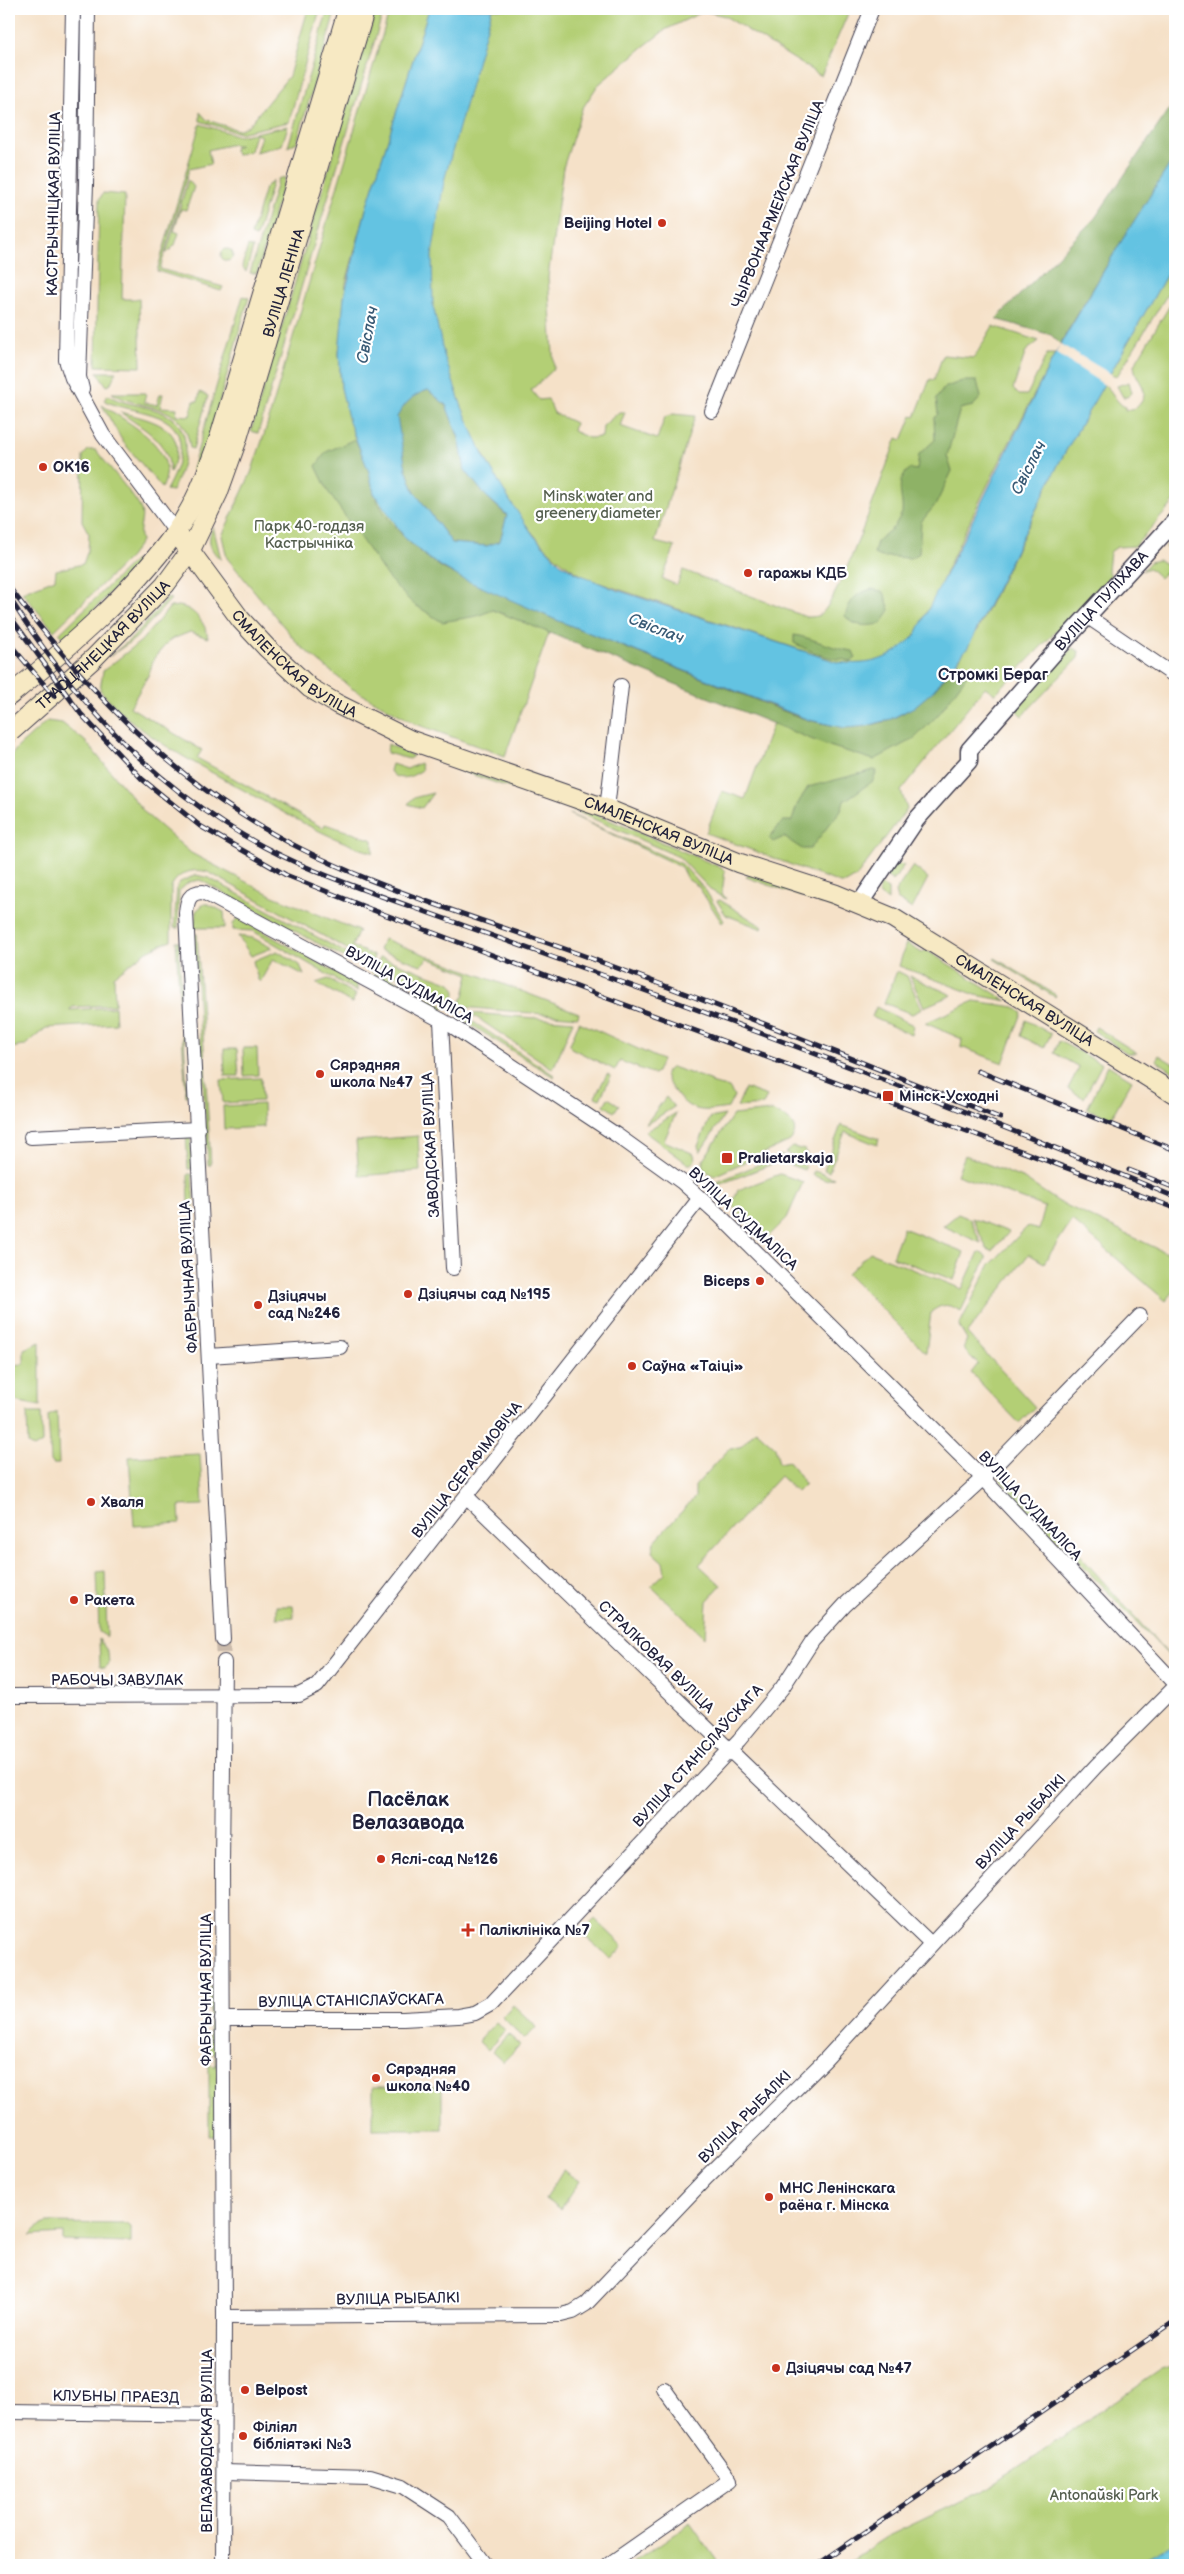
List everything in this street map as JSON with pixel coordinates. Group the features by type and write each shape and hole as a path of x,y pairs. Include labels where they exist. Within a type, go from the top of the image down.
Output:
{"main road":[{"name":"ВУЛІЦА ЛЕНІНА","path":"176,532 199,491 220,436 348,9"},
{"name":"ВУЛІЦА ЛЕНІНА","path":"190,551 218,493 237,440 365,9"},
{"name":"СМАЛЕНСКАЯ ВУЛІЦА","path":"176,532 241,620 282,663 310,688 370,722 410,740 607,809 739,863 860,903 910,928 1175,1094"},
{"name":"ТРАСЦЯНЕЦКАЯ ВУЛІЦА","path":"9,696 116,601 176,532"},
{"name":"ТРАСЦЯНЕЦКАЯ ВУЛІЦА","path":"9,733 94,659 165,585 190,551"}],"street":[{"name":"КАСТРЫЧНІЦКАЯ ВУЛІЦА","path":"73,9 66,360 72,378 110,446 176,532"},
{"name":"КАСТРЫЧНІЦКАЯ ВУЛІЦА","path":"83,395 80,378 86,184 88,9"},
{"name":"ЧЫРВОНААРМЕЙСКАЯ ВУЛІЦА","path":"712,411 872,9"},
{"name":"ВУЛІЦА ПУЛІХАВА","path":"860,903 916,820 930,792 944,772 960,755 969,756 1068,637 1175,521"},
{"path":"1088,617 1175,676"},
{"path":"607,809 621,686"},
{"name":"ВУЛІЦА СУДМАЛІСА","path":"186,913 191,896 196,892 203,892 441,1020 618,1136 682,1182 982,1479 1175,1682"},
{"name":"ФАБРЫЧНАЯ ВУЛІЦА","path":"186,913 223,1639"},
{"name":"ЗАВОДСКАЯ ВУЛІЦА","path":"441,1020 453,1268"},
{"path":"31,1136 198,1129"},
{"name":"ВУЛІЦА СЕРАФІМОВІЧА","path":"226,1696 299,1696 318,1686 700,1198"},
{"name":"ВУЛІЦА СТАНІСЛАЎСКАГА","path":"222,2019 403,2019 475,2013 491,2004 729,1750 782,1688 813,1640 854,1596 982,1479 1140,1316"},
{"path":"209,1356 340,1347"},
{"name":"СТРАЛКОВАЯ ВУЛІЦА","path":"467,1497 931,1944"},
{"name":"ФАБРЫЧНАЯ ВУЛІЦА","path":"224,1662 226,1696 222,1866 224,2317"},
{"name":"ВУЛІЦА РЫБАЛКІ","path":"224,2317 519,2316 573,2312 586,2304 707,2177 825,2060 1096,1766 1175,1687"},
{"name":"РАБОЧЫ ЗАВУЛАК","path":"9,1696 226,1696"},
{"name":"ВЕЛАЗАВОДСКАЯ ВУЛІЦА","path":"223,2565 224,2317"},
{"path":"608,2565 730,2480 664,2389"},
{"name":"КЛУБНЫ ПРАЕЗД","path":"9,2412 223,2415"},
{"path":"224,2472 370,2476 403,2486 449,2516 486,2565"}],"green space":[{"path":"308,9 320,9 289,122 239,133 200,121 200,112 207,120 238,130 249,125 289,76"},
{"path":"328,9 336,9 297,142 288,147"},
{"path":"376,9 384,9 258,433 251,431"},
{"name":"Парк 40-годдзя Кастрычніка","path":"390,9 429,9 366,209 346,283 339,353 341,388 355,439 369,472 461,578 554,619 505,756 416,724 351,688 299,645 227,558 222,536 251,473 264,435"},
{"name":"Minsk water and greenery diameter","path":"492,9 850,9 821,76 725,16 704,11 665,30 598,85 582,109 563,168 548,277 554,369 531,390 539,400 548,399 554,413 575,423 573,431 589,438 602,437 603,426 619,412 625,412 620,426 657,439 665,417 673,414 695,416 655,542 675,547 662,579 677,585 683,570 806,617 812,617 821,614 839,584 862,532 897,438 902,440 912,416 915,417 930,379 934,380 943,355 974,358 993,326 1039,341 1026,351 1013,389 1019,395 1027,395 1047,354 1055,354 976,509 926,618 920,629 897,653 872,662 855,664 837,662 591,580 558,559 544,546 531,532 509,500 468,423 450,377 437,329 431,281 436,214 443,179"},
{"path":"1175,101 1175,156 1060,344 1051,335 996,319 1095,218"},
{"path":"200,124 239,136 288,126 282,145 256,152 261,136 255,134 250,151 236,155 234,148 240,145 234,146 233,144 208,150 211,164 189,169 160,269 223,287 221,291 157,271"},
{"path":"285,177 257,273 250,273 278,179"},
{"path":"188,180 194,187 186,210 181,209 174,231 179,233 175,245 166,254"},
{"path":"273,180 256,237 251,235 265,188"},
{"path":"103,193 125,195 122,299 139,299 141,367 96,366 99,200"},
{"path":"248,246 253,248 246,272 242,266"},
{"path":"225,249 229,249 233,255 229,261 225,261 221,257 221,253"},
{"path":"1175,260 1175,282 1117,376 1110,374"},
{"path":"243,296 249,298 211,431 195,475 192,469"},
{"path":"1175,304 1175,501 1135,546 1117,547 1110,552 1108,571 1111,575 995,694 985,687 901,791 907,809 856,877 846,883 840,883 706,833 722,791 745,799 773,723 782,710 957,663 977,631 1059,463 1104,384 1125,407 1125,410 1136,408 1141,402 1144,391 1134,365 1170,305"},
{"path":"97,372 116,372 110,385 107,386"},
{"path":"962,381 977,381 981,397 973,406 960,409 947,456 952,471 936,504 921,522 919,553 908,558 877,556 874,554 877,541 894,527 902,513 900,490 902,479 910,469 917,470 919,454 935,440 934,418 938,414 936,399 944,388"},
{"path":"1129,382 1132,393 1127,397 1123,397 1117,386"},
{"path":"428,390 446,405 459,438 465,470 485,495 507,516 500,541 487,546 452,543 414,491 406,469 396,417 409,400"},
{"path":"200,392 208,396 193,449 190,448 186,432 180,421 171,414 123,399 112,393 146,393 144,402 157,405 160,394 163,394 160,407 177,408 176,415 190,416 194,401 198,401"},
{"path":"108,395 123,402 149,408 164,414 175,421 182,430 185,441 185,453 172,491 166,490 175,471 180,450 180,440 176,431 170,423 159,417 107,402 104,400"},
{"path":"102,405 138,429 159,449 165,461 166,474 162,488 123,442"},
{"path":"120,412 156,423 166,428 173,436 176,445 176,457 170,472 169,461 160,443 146,430"},
{"path":"355,439 369,471 374,493 386,516 403,536 444,569 554,619 796,716 822,723 846,726 867,726 887,721 905,712 922,699 940,683 957,663 970,671 938,715 915,738 874,760 823,744 493,610 477,616 442,622 412,603 388,578 329,493 316,466 326,452"},
{"path":"88,450 96,450 139,505 142,514 141,541 130,557 54,631 22,592 55,579 56,570 83,564 88,550 89,534 82,521 83,456"},
{"path":"213,526 221,559 213,551 210,544"},
{"path":"1175,534 1175,558 1166,547"},
{"path":"135,560 138,563 75,630 65,639 59,634"},
{"path":"1158,560 1171,567 1160,578 1149,568 1142,571 1150,562"},
{"path":"872,589 884,592 890,610 881,624 866,626 853,623 845,616 849,606 858,595"},
{"path":"168,598 171,599 136,638 110,656 132,638"},
{"path":"178,606 189,609 198,617 205,627 208,638 190,632 170,640 154,658 149,674 130,707 202,750 197,758 323,828 325,824 373,840 373,853 355,847 303,823 181,755 129,719 100,690 103,671 141,641 170,607"},
{"path":"794,635 853,651 856,658 851,662 817,654 794,643"},
{"path":"1072,648 1079,651 1078,658 1022,716 1016,710"},
{"path":"47,721 62,723 85,741 147,815 191,853 273,896 359,931 352,946 374,956 372,963 210,873 204,871 188,872 182,874 171,887 171,940 147,951 114,976 115,1005 73,1007 69,1010 115,1007 116,1024 46,1028 24,1046 9,1048 9,892 12,852 9,810 9,759 17,748"},
{"path":"388,744 413,756 409,759 387,753"},
{"path":"420,763 422,770 409,777 397,777 390,771 392,764 407,769"},
{"path":"454,766 593,813 722,868 725,871 722,893 726,899 712,891 679,857 571,809 453,768"},
{"path":"874,770 877,771 873,781 844,801 841,810 810,849 802,849 784,837 773,842 769,838 783,821 792,821 797,805 808,787"},
{"path":"433,793 422,808 408,804 413,798"},
{"path":"569,814 682,864 706,891 724,921 722,923 698,886 687,879 681,867"},
{"path":"896,864 904,865 893,881 886,876"},
{"path":"913,866 928,878 912,909 897,899 895,892"},
{"path":"752,873 873,918 870,921 746,877"},
{"path":"196,875 209,878 447,1008 440,1009 200,880 189,882 179,891 178,928 174,928 177,887 180,882"},
{"path":"879,884 888,889 888,901 879,894"},
{"path":"720,900 763,927 762,929 726,915 717,901"},
{"path":"204,904 224,912 225,928 194,928 196,911"},
{"path":"238,918 357,984 357,992 253,931 233,930 233,924"},
{"path":"194,934 197,934 211,1165 208,1165"},
{"path":"238,936 253,938 272,948 251,956"},
{"path":"384,939 579,1013 578,1017 462,1007 460,1002 464,996 469,974 428,958 421,965 379,950"},
{"path":"176,941 179,941 182,1009 180,1010"},
{"path":"906,943 922,953 926,950 1007,1001 976,995 899,966"},
{"path":"277,951 300,965 304,975 273,959 260,982 253,961"},
{"path":"380,957 451,983 456,990 452,1004 377,966"},
{"path":"994,959 1056,995 1055,997"},
{"path":"897,971 907,976 922,1009 912,1014 884,1003"},
{"path":"910,976 952,995 924,1007"},
{"path":"328,979 356,995 352,1003 316,983"},
{"path":"974,1001 1015,1007 1022,1013 1003,1063 961,1047 962,1039 925,1023"},
{"path":"876,1007 913,1025 911,1035 872,1017"},
{"path":"458,1012 554,1075 554,1077 460,1018"},
{"path":"470,1013 573,1021 553,1069"},
{"path":"181,1017 183,1017 187,1096 186,1096"},
{"path":"1026,1020 1051,1034 1044,1048 1021,1036"},
{"path":"579,1022 662,1060 657,1072 654,1074 620,1061 615,1070 571,1048 570,1044"},
{"path":"1096,1027 1137,1053 1127,1053 1094,1031"},
{"path":"1059,1041 1102,1064 1084,1098 1068,1089 1079,1067 1054,1053"},
{"path":"243,1048 257,1048 258,1075 244,1076"},
{"path":"224,1049 237,1049 239,1076 225,1076"},
{"path":"1159,1055 1175,1065 1175,1073 1156,1060"},
{"path":"1108,1065 1132,1080 1111,1118 1087,1109"},
{"path":"672,1067 710,1080 711,1083 729,1088 734,1096 728,1108 704,1110 686,1104 674,1091 666,1078 665,1073"},
{"path":"607,1074 611,1076 600,1099 595,1097"},
{"path":"261,1078 262,1101 223,1103 221,1080"},
{"path":"745,1088 767,1096 763,1105 737,1107"},
{"path":"666,1097 674,1107 645,1125"},
{"path":"608,1098 619,1105 614,1112 604,1105"},
{"path":"263,1104 264,1127 224,1129 223,1106"},
{"path":"771,1111 786,1118 793,1126 795,1130 794,1135 790,1141 714,1176 704,1170 703,1160 733,1115"},
{"path":"676,1113 664,1141 694,1154 695,1160 691,1164 688,1164 645,1132"},
{"path":"725,1115 700,1152 698,1146 710,1118"},
{"path":"841,1125 879,1139 877,1145 845,1132 829,1172 824,1170"},
{"path":"186,1134 190,1134 192,1169 188,1169"},
{"path":"418,1136 420,1171 359,1176 356,1141"},
{"path":"793,1147 805,1150 808,1162 785,1153"},
{"path":"781,1155 806,1166 804,1170 780,1161 718,1185 717,1182"},
{"path":"965,1155 1024,1179 1059,1202 1175,1257 1175,1290 1166,1301 1072,1220 1044,1263 1029,1254 967,1333 1035,1407 1019,1423 971,1373 978,1364 963,1349 967,1339 959,1326 989,1266 1027,1227 1039,1230 1045,1207 957,1175"},
{"path":"814,1171 834,1178 825,1180 812,1175"},
{"path":"188,1174 192,1174 194,1208 189,1208"},
{"path":"780,1174 803,1182 787,1218 765,1240 731,1204 738,1190"},
{"path":"958,1214 970,1219 981,1243 943,1226"},
{"path":"972,1218 1009,1232 992,1251 987,1249"},
{"path":"903,1228 964,1252 954,1280 892,1257"},
{"path":"870,1252 962,1289 979,1252 986,1256 986,1259 961,1311 946,1306 939,1307 931,1312 926,1353 847,1274"},
{"path":"40,1342 40,1406 9,1400 11,1365 24,1364 24,1349"},
{"path":"57,1412 59,1464 53,1464 51,1461 48,1416"},
{"path":"27,1413 41,1413 42,1443 34,1448 28,1444"},
{"path":"756,1430 775,1447 779,1463 789,1461 805,1484 797,1492 780,1476 699,1565 721,1585 707,1601 705,1638 651,1586 665,1573 663,1562 652,1552 654,1542 695,1497 695,1486 730,1448 740,1447"},
{"path":"200,1454 203,1505 179,1506 180,1523 134,1526 129,1457"},
{"path":"1001,1476 1004,1476 1084,1560 1175,1662 1000,1480"},
{"path":"105,1571 107,1637 99,1632 97,1572"},
{"path":"277,1606 293,1606 294,1617 277,1618"},
{"path":"99,1639 108,1652 109,1664 105,1668 100,1667"},
{"path":"595,1919 623,1946 611,1959 581,1933"},
{"path":"210,1986 216,1992 218,2136 209,2136 209,2065 216,2066 216,2052 209,2054"},
{"path":"513,2005 537,2027 525,2039 502,2017"},
{"path":"496,2022 505,2030 488,2050 478,2041"},
{"path":"508,2034 520,2045 503,2062 492,2052"},
{"path":"373,2087 442,2087 442,2129 373,2129"},
{"path":"563,2170 580,2181 561,2210 545,2199"},
{"path":"47,2223 127,2224 131,2227 131,2243 63,2241 63,2233 30,2235 41,2225"},
{"name":"Antonaŭski Park","path":"1175,2365 1175,2565 844,2565 886,2537 983,2491 1162,2369"},
{"path":"690,2523 720,2565 637,2565 634,2562"}],"water":[{"name":"Свіслач","path":"429,9 492,9 444,181 432,255 433,305 444,355 462,407 483,455 510,501 534,536 560,563 576,573 614,589 837,662 860,663 870,662 890,655 899,650 916,634 1055,354 1119,245 1175,156 1175,260 1059,463 968,647 933,691 914,707 891,719 867,726 845,728 809,720 554,619 461,578 429,559 405,538 374,493 369,472 349,422 341,388 339,353 344,297 366,209","holes":["428,390 446,405 459,438 465,470 485,495 507,515 500,541 487,546 452,543 414,491 406,469 397,417 400,412 413,397"]},
{"path":"1175,2542 1175,2564 1131,2565"}],"pier":[{"path":"1060,344 1113,375 1106,386 1056,353"}],"tunnel":[{"path":"223,1639 224,1662"}],"railway":[{"path":"9,587 87,682 145,740 208,792 283,840 370,880 648,980 1000,1118"},
{"path":"9,597 78,693 132,750 161,777 192,801 247,838 270,850 317,872 366,891 677,1002 820,1056 1034,1139 1175,1197"},
{"path":"9,615 81,714 142,779 200,826 286,875 370,909 596,994 1175,1208"},
{"path":"9,643 54,696"},
{"path":"978,1071 1175,1150"},
{"path":"1129,1170 1175,1188"},
{"path":"817,2565 1175,2321"}],"place":[{"name":"Beijing Hotel","path":"662,223"},
{"name":"OK16","path":"43,467"},
{"name":"гаражы КДБ","path":"748,573"},
{"name":"Сярэдняя школа №47","path":"320,1074"},
{"name":"Мінск-Усходні","path":"888,1096"},
{"name":"Pralietarskaja","path":"727,1158"},
{"name":"Biceps","path":"760,1281"},
{"name":"Дзіцячы сад №195","path":"408,1294"},
{"name":"Дзіцячы сад №246","path":"258,1305"},
{"name":"Саўна «Таіці»","path":"632,1366"},
{"name":"Хваля","path":"91,1502"},
{"name":"Ракета","path":"74,1600"},
{"name":"Яслі-сад №126","path":"381,1859"},
{"name":"Паліклініка №7","path":"468,1930"},
{"name":"Сярэдняя школа №40","path":"376,2078"},
{"name":"МНС Ленінскага раёна г. Мінска","path":"769,2197"},
{"name":"Дзіцячы сад №47","path":"776,2368"},
{"name":"Belpost","path":"245,2390"},
{"name":"Філіял бібліятэкі №3","path":"243,2436"}],"district":[{"name":"Стромкі Бераг","path":"993,675"},
{"name":"Пасёлак Велазавода","path":"408,1812"}]}
